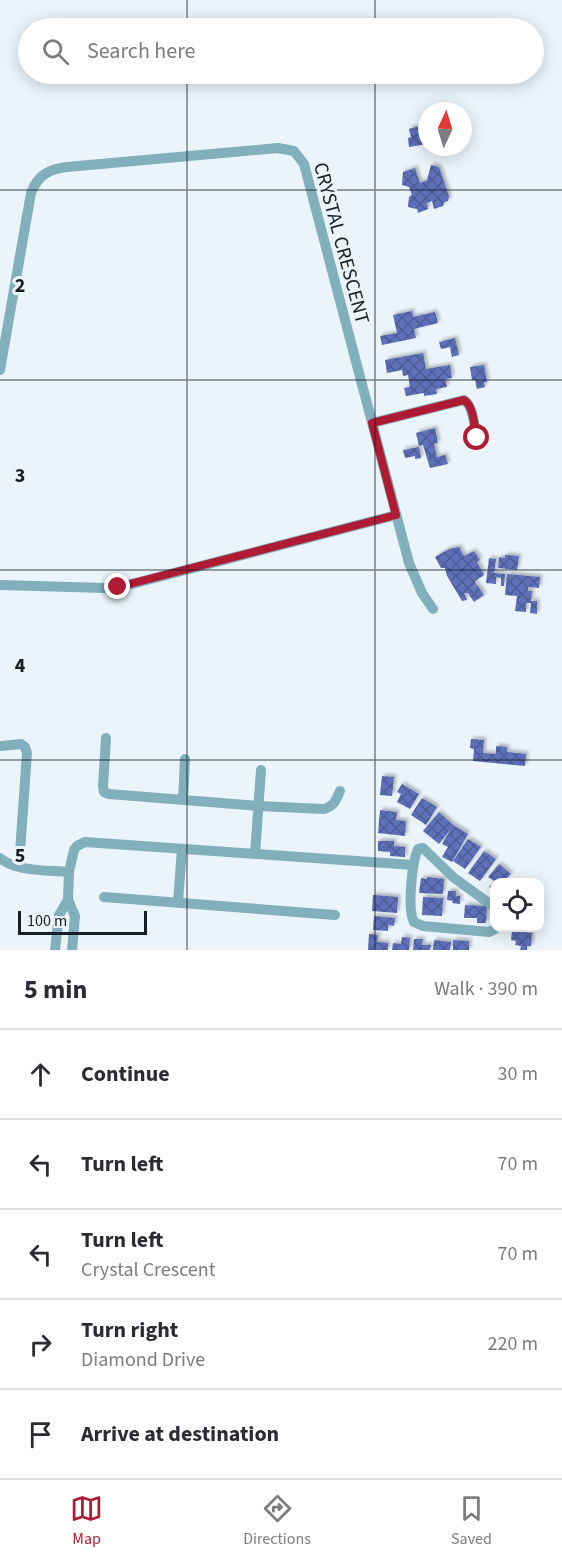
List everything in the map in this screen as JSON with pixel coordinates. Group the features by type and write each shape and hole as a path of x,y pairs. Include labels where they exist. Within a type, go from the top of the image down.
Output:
{"street":[{"name":"CRYSTAL CRESCENT","path":"0,370 31,193 42,176 51,170 67,167 284,148 297,153 304,164 396,515 416,579 433,609"},
{"path":"372,423 464,400 469,403 477,438"},
{"path":"0,585 99,588 123,586 396,515"},
{"path":"106,738 103,786 106,793 323,809 334,804 340,791"},
{"path":"0,746 21,744 27,753 19,866"},
{"path":"183,800 185,759"},
{"path":"255,854 261,771"},
{"path":"72,950 75,916 68,900 69,872 74,850 84,843 413,865"},
{"path":"490,903 446,871 423,848 417,850 413,865 411,916 416,924 490,932"},
{"path":"178,902 182,849"},
{"path":"0,858 8,864 69,872"},
{"path":"104,897 335,915"},
{"path":"56,950 59,915 68,900"}],"building":[{"path":"418,126 418,146 409,147 408,138 411,137 409,129"},
{"path":"431,165 439,167 449,196 448,201 444,202 443,206 434,209 432,201 427,203 428,209 418,213 417,209 408,207 409,197 412,195 409,187 402,185 403,172 415,168 420,183 427,180"},
{"path":"412,311 413,317 435,312 438,323 414,329 416,338 382,345 380,336 397,333 393,315"},
{"path":"455,338 459,355 452,357 450,347 441,349 439,342"},
{"path":"423,353 426,369 450,365 452,378 445,379 447,387 436,389 437,394 424,396 424,393 406,396 404,388 410,387 408,375 403,376 402,370 387,373 385,360"},
{"path":"484,365 487,382 484,382 485,387 477,389 475,380 472,380 470,367"},
{"path":"435,428 438,443 434,444 437,457 445,455 448,464 430,468 423,445 419,446 416,433"},
{"path":"419,447 421,458 415,459 415,456 405,458 403,450"},
{"path":"459,547 464,556 474,551 480,560 477,562 484,575 475,581 476,585 467,590 477,585 484,595 474,602 468,593 464,593 467,600 462,601 447,576 445,568 441,568 435,557 449,549"},
{"path":"505,555 519,556 517,570 498,568 499,557 505,558"},
{"path":"489,558 496,559 494,573 505,574 504,586 501,586 501,578 496,577 496,584 486,583"},
{"path":"507,574 540,577 539,588 528,587 528,591 532,591 531,601 537,601 537,614 530,613 531,603 526,603 526,612 515,611 517,596 505,595"},
{"path":"471,739 484,740 483,753 496,754 496,746 507,747 507,752 526,754 525,766 473,761 474,749 470,748"},
{"path":"382,776 394,777 392,796 380,795"},
{"path":"402,784 419,794 410,809 397,802 401,794 397,792"},
{"path":"422,798 437,807 426,825 411,815"},
{"path":"380,810 397,812 396,820 406,821 405,836 378,833"},
{"path":"439,812 453,825 468,834 452,862 442,857 448,847 442,844 451,829 439,844 423,831"},
{"path":"468,839 481,847 465,869 453,861"},
{"path":"378,841 394,841 394,846 405,847 405,857 390,856 390,852 378,851"},
{"path":"484,851 496,859 480,881 468,873"},
{"path":"499,864 511,874 507,878 488,877"},
{"path":"427,877 444,879 443,894 419,893 421,878 427,879"},
{"path":"448,891 456,891 456,896 460,896 460,904 447,900"},
{"path":"373,895 398,897 397,913 372,911"},
{"path":"423,897 443,898 442,916 422,915"},
{"path":"465,905 487,906 486,923 477,923 477,918 464,918"},
{"path":"374,916 395,918 394,926 388,925 388,931 373,930"},
{"path":"512,932 532,933 531,946 527,946 527,950 520,950 521,946 515,945 516,941 511,940"},
{"path":"369,934 378,935 377,942 388,943 388,950 368,950"},
{"path":"402,937 410,938 409,950 392,950 393,943 401,944"},
{"path":"414,939 423,939 422,945 431,945 430,950 413,950"},
{"path":"434,940 451,942 450,950 433,950"},
{"path":"453,940 469,941 469,950 453,950"}],"route":[{"path":"118,587 396,515 372,423 464,400 469,403 477,438"}]}
